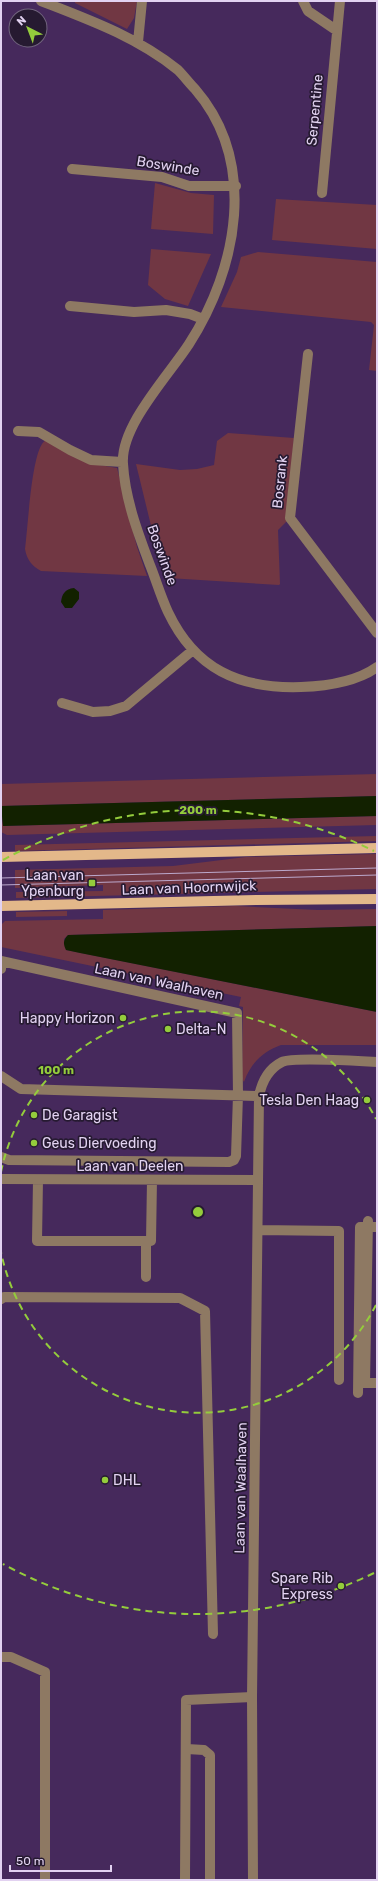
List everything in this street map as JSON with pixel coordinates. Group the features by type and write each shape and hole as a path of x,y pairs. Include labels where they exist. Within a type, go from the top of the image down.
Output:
{"main road":[{"path":"1,857 377,848"},
{"name":"Laan van Hoornwijck","path":"1,906 257,900 377,899"}],"street":[{"name":"Boswinde","path":"41,1 94,22 138,42 180,72 204,100 223,133 230,156 236,186 230,249 221,279 203,319 189,344 134,423 126,443 122,462 129,502 139,538 168,612 193,650 207,664 239,680 267,686 307,687 334,683 365,675 377,667"},
{"path":"138,42 142,1"},
{"path":"303,1 308,11 336,30"},
{"name":"Serpentine","path":"322,193 336,30 340,1"},
{"name":"Boswinde","path":"72,169 162,177 189,186 236,186"},
{"path":"70,306 134,312 166,310 190,314 203,319"},
{"name":"Bosrank","path":"308,354 290,518 377,633"},
{"path":"18,431 38,432 91,460 122,462"},
{"path":"62,702 93,712 110,711 126,706 193,650"},
{"name":"Laan van Waalhaven","path":"1,969 1,961 237,1013 238,1095 236,1156 234,1160 229,1162 9,1160 1,1157"},
{"name":"Laan van Waalhaven","path":"253,1880 252,1697 259,1096 264,1078 270,1070 284,1061 377,1062"},
{"path":"1,1076 21,1089 259,1096"},
{"name":"Laan van Deelen","path":"1,1179 258,1180"},
{"path":"38,1180 37,1241 151,1241 152,1180"},
{"path":"377,1220 368,1221 365,1382 377,1383"},
{"path":"358,1393 360,1227 377,1227"},
{"path":"258,1230 339,1231 338,1380"},
{"path":"146,1241 146,1277"},
{"path":"1,1299 4,1297 180,1298 205,1311 213,1634"},
{"path":"1,1657 11,1657 45,1672 45,1880"},
{"path":"184,1880 186,1700 252,1697"},
{"path":"186,1749 204,1750 210,1755 210,1880"}],"shaded area":[{"path":"75,1 137,1 134,18 127,29 75,3"},
{"path":"155,183 191,193 214,195 213,234 151,229"},
{"path":"276,199 377,205 377,249 272,240"},
{"path":"151,249 211,254 188,306 165,299 148,285"},
{"path":"258,252 377,262 377,371 369,370 374,325 371,322 221,307 237,272 241,257"},
{"path":"228,433 294,438 287,521 278,530 279,585 168,578 155,542 136,464 180,470 197,469 214,465 217,441"},
{"path":"48,438 94,464 117,468 137,547 147,576 41,571 30,562 25,549 30,495 38,452 42,443"},
{"path":"74,588 79,592 79,599 72,608 65,608 61,602 63,594 68,589"},
{"path":"377,774 377,796 1,806 1,784"},
{"path":"377,796 377,816 3,826 1,806"},
{"path":"377,816 377,825 7,835 1,832 1,818 3,826"},
{"path":"377,836 377,841 15,851 15,845"},
{"path":"377,854 377,889 16,898 16,892 103,891 103,885 15,888 15,870 173,866 246,857"},
{"path":"236,906 318,910 377,909 377,926 68,935 64,939 66,950 377,1012 377,1045 281,1045 268,1051 258,1059 250,1069 244,1082 242,1079 243,1007 239,1006 241,997 1,947 1,925 5,921 103,919 103,910"},
{"path":"67,911 67,916 16,917 16,912"},
{"path":"377,926 377,1012 66,950 64,944 64,940 68,935"}],"tram line":[{"path":"1,878 377,868"},
{"path":"1,885 377,875"}],"place":[{"name":"Laan van Ypenburg","path":"92,883"},
{"name":"Happy Horizon","path":"123,1018"},
{"name":"Delta-N","path":"168,1029"},
{"name":"Tesla Den Haag","path":"367,1100"},
{"name":"De Garagist","path":"34,1115"},
{"name":"Geus Diervoeding","path":"34,1143"},
{"name":"DHL","path":"105,1480"},
{"name":"Spare Rib Express","path":"341,1586"}]}
